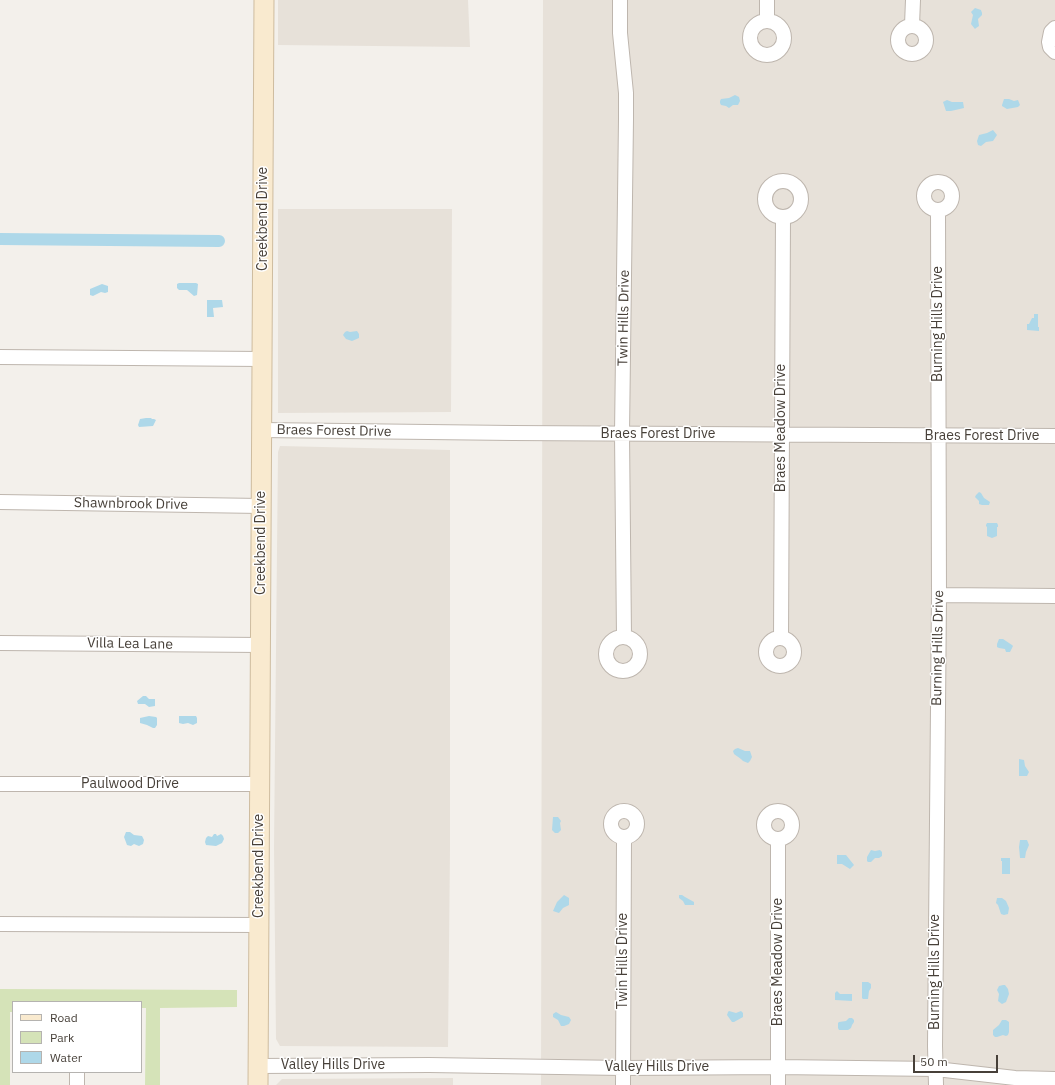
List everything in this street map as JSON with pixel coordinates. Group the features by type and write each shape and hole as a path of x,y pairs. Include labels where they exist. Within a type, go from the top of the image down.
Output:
{"street":[{"name":"Creekbend Drive","path":"258,1085 264,0"},
{"name":"Twin Hills Drive","path":"620,0 620,33 626,93 622,434 624,636"},
{"path":"767,0 767,20"},
{"path":"912,0 912,25"},
{"path":"1055,28 1049,37 1050,46 1055,52"},
{"name":"Burning Hills Drive","path":"936,1085 935,1038 939,595 938,210"},
{"name":"Braes Meadow Drive","path":"780,638 783,217"},
{"path":"0,357 262,359"},
{"name":"Braes Forest Drive","path":"261,430 622,434 1055,436"},
{"name":"Shawnbrook Drive","path":"0,502 261,506"},
{"path":"939,595 1055,596"},
{"name":"Villa Lea Lane","path":"0,643 261,645"},
{"name":"Paulwood Drive","path":"0,784 260,784"},
{"name":"Twin Hills Drive","path":"623,1085 624,838"},
{"name":"Braes Meadow Drive","path":"778,839 778,1085"},
{"path":"0,924 259,925"},
{"name":"Valley Hills Drive","path":"258,1066 429,1065 623,1068 778,1067 936,1069 1015,1078 1055,1079"},
{"path":"77,1073 77,1085"}],"shaded area":[{"path":"278,0 468,0 470,47 278,45"},
{"path":"543,0 1055,0 1055,1085 541,1085"},
{"path":"278,209 452,209 451,412 278,413"},
{"path":"280,446 450,450 450,848 448,1047 280,1046 276,1039 274,847 278,452"},
{"path":"453,1078 453,1085 276,1085 282,1079"}],"green space":[{"path":"0,989 237,990 237,1007 160,1008 160,1085 145,1085 146,1008 142,1008 142,1001 12,1001 12,1012 10,1012 10,1085 0,1085"}],"water":[{"path":"975,8 981,10 982,15 978,19 979,26 975,29 971,24 973,15 971,12"},
{"path":"735,95 739,97 740,101 738,105 733,105 729,108 721,105 721,99 729,98"},
{"path":"1004,99 1014,101 1018,100 1020,105 1018,107 1007,109 1002,106"},
{"path":"947,100 952,102 963,102 964,108 946,111 943,102"},
{"path":"993,130 997,135 993,141 986,142 981,146 978,145 977,141 979,135"},
{"path":"102,284 108,286 108,292 101,292 93,296 90,295 90,289"},
{"path":"177,284 198,284 197,295 194,296 187,290 179,290 177,288"},
{"path":"207,300 222,300 223,307 213,308 214,317 207,317"},
{"path":"1034,314 1038,314 1039,331 1027,330 1027,324 1029,324 1032,318 1034,318"},
{"path":"347,331 357,331 359,338 352,341 346,339 343,335"},
{"path":"146,418 156,420 153,426 139,427 138,425 140,419"},
{"path":"979,492 990,502 989,505 979,504 979,501 975,497"},
{"path":"987,523 997,523 997,536 992,538 987,536"},
{"path":"999,639 1003,639 1013,646 1010,652 1006,652 1005,649 997,647"},
{"path":"143,696 146,696 149,699 155,699 155,706 149,707 145,704 138,704 137,701"},
{"path":"149,716 157,718 157,725 155,728 140,723 140,718"},
{"path":"179,716 196,716 197,723 193,725 188,723 179,723"},
{"path":"738,748 745,751 750,751 752,757 748,763 734,754 733,751"},
{"path":"1019,759 1024,760 1025,766 1029,772 1027,776 1019,776"},
{"path":"553,817 558,817 561,821 561,830 558,833 555,833 552,830"},
{"path":"126,832 142,836 144,840 143,844 139,846 134,844 131,846 127,845 124,837"},
{"path":"214,834 217,836 221,834 223,836 224,839 222,843 216,846 206,845 206,838 208,836 212,837"},
{"path":"1020,840 1027,840 1029,845 1025,858 1020,858"},
{"path":"871,850 880,850 882,852 882,856 868,862 867,857"},
{"path":"837,855 846,855 854,865 850,869 842,864 837,864"},
{"path":"1001,858 1010,858 1010,874 1002,874"},
{"path":"564,895 569,898 569,905 563,908 559,913 553,911 557,902"},
{"path":"679,895 682,895 694,902 694,905 685,905 679,898"},
{"path":"997,898 1002,898 1006,901 1009,908 1008,914 1001,914 996,903"},
{"path":"862,982 868,982 871,984 868,999 862,998"},
{"path":"1005,985 1008,989 1009,994 1006,1002 1002,1004 998,1001 999,994 997,990 999,986"},
{"path":"837,991 840,994 852,994 852,1001 835,1000 835,993"},
{"path":"729,1011 736,1013 741,1011 743,1013 743,1017 732,1022 727,1015"},
{"path":"556,1012 569,1017 571,1020 569,1024 561,1026 558,1020 553,1017 553,1014"},
{"path":"849,1018 854,1020 851,1028 848,1030 839,1030 838,1023 846,1021"},
{"path":"1002,1020 1009,1022 1008,1035 995,1037 993,1035 993,1030"}],"waterway":[{"path":"0,239 219,241"}]}
